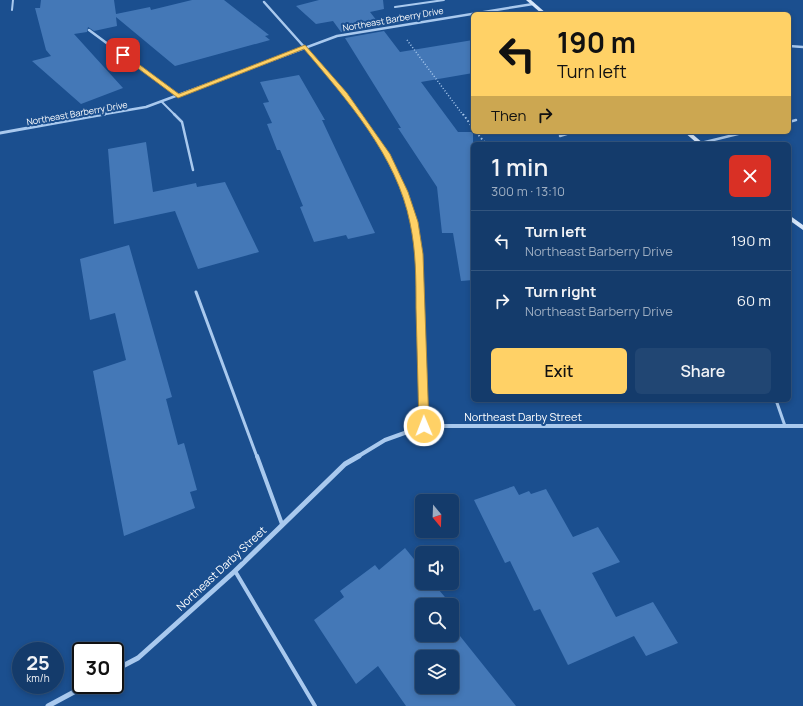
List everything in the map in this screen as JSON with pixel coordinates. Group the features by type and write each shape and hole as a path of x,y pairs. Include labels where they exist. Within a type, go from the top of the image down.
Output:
{"street":[{"path":"528,0 543,12"},
{"path":"264,2 345,94 386,154 404,192 414,222 419,254 424,426"},
{"name":"Northeast Barberry Drive","path":"481,12 533,4"},
{"name":"Northeast Barberry Drive","path":"0,133 146,108 337,36 471,14"},
{"path":"89,30 178,96"},
{"path":"791,46 803,47"},
{"path":"689,134 699,142"},
{"path":"791,219 803,228"},
{"name":"Northeast Darby Street","path":"124,665 138,658 235,571 344,464 385,440 424,426 803,426"},
{"path":"48,706 72,693"}],"lane":[{"path":"12,10 13,0"},
{"path":"395,7 444,0"},
{"path":"162,102 182,122 192,170"},
{"path":"791,121 796,120"},
{"path":"560,136 566,134"},
{"path":"708,142 738,134"},
{"path":"196,292 282,524"},
{"path":"777,402 786,427"},
{"path":"235,571 315,706"}],"path":[{"path":"405,38 471,125"},
{"path":"478,134 484,142"}],"building":[{"path":"41,0 114,0 116,14 150,7 151,10 192,0 224,0 269,35 265,36 270,40 175,66 116,17 117,26 94,31 88,27 87,32 74,34 123,88 81,104 32,61 51,56 46,50 35,8 40,8"},
{"path":"319,0 383,0 384,9 370,12 381,26 341,32 333,21 316,24 296,6"},
{"path":"384,31 400,52 471,40 471,73 421,82 458,132 471,132 471,134 473,134 473,142 471,142 471,280 461,281 453,233 442,233 437,187 398,128 401,128 345,38"},
{"path":"299,75 325,120 322,120 375,233 348,239 346,235 314,242 300,207 303,206 280,150 277,150 267,124 272,123 263,103 269,102 260,82"},
{"path":"146,142 153,192 196,183 197,187 225,182 259,252 198,269 175,211 114,224 108,149"},
{"path":"129,245 172,397 166,399 178,445 184,443 197,490 190,492 195,508 124,536 93,371 126,360 115,313 90,320 80,259"},
{"path":"514,486 519,495 529,491 531,494 546,489 573,537 598,527 620,562 592,573 616,617 653,602 678,643 646,656 634,636 568,665 540,609 534,611 510,561 505,563 474,500"},
{"path":"405,548 415,560 415,590 439,590 446,598 415,598 415,642 459,642 459,635 516,706 406,706 378,666 356,684 314,620 344,597 340,591 375,565 379,570"}],"route":[{"path":"123,55 178,96 305,47 345,94 386,154 404,192 414,222 419,254 424,426"}]}
